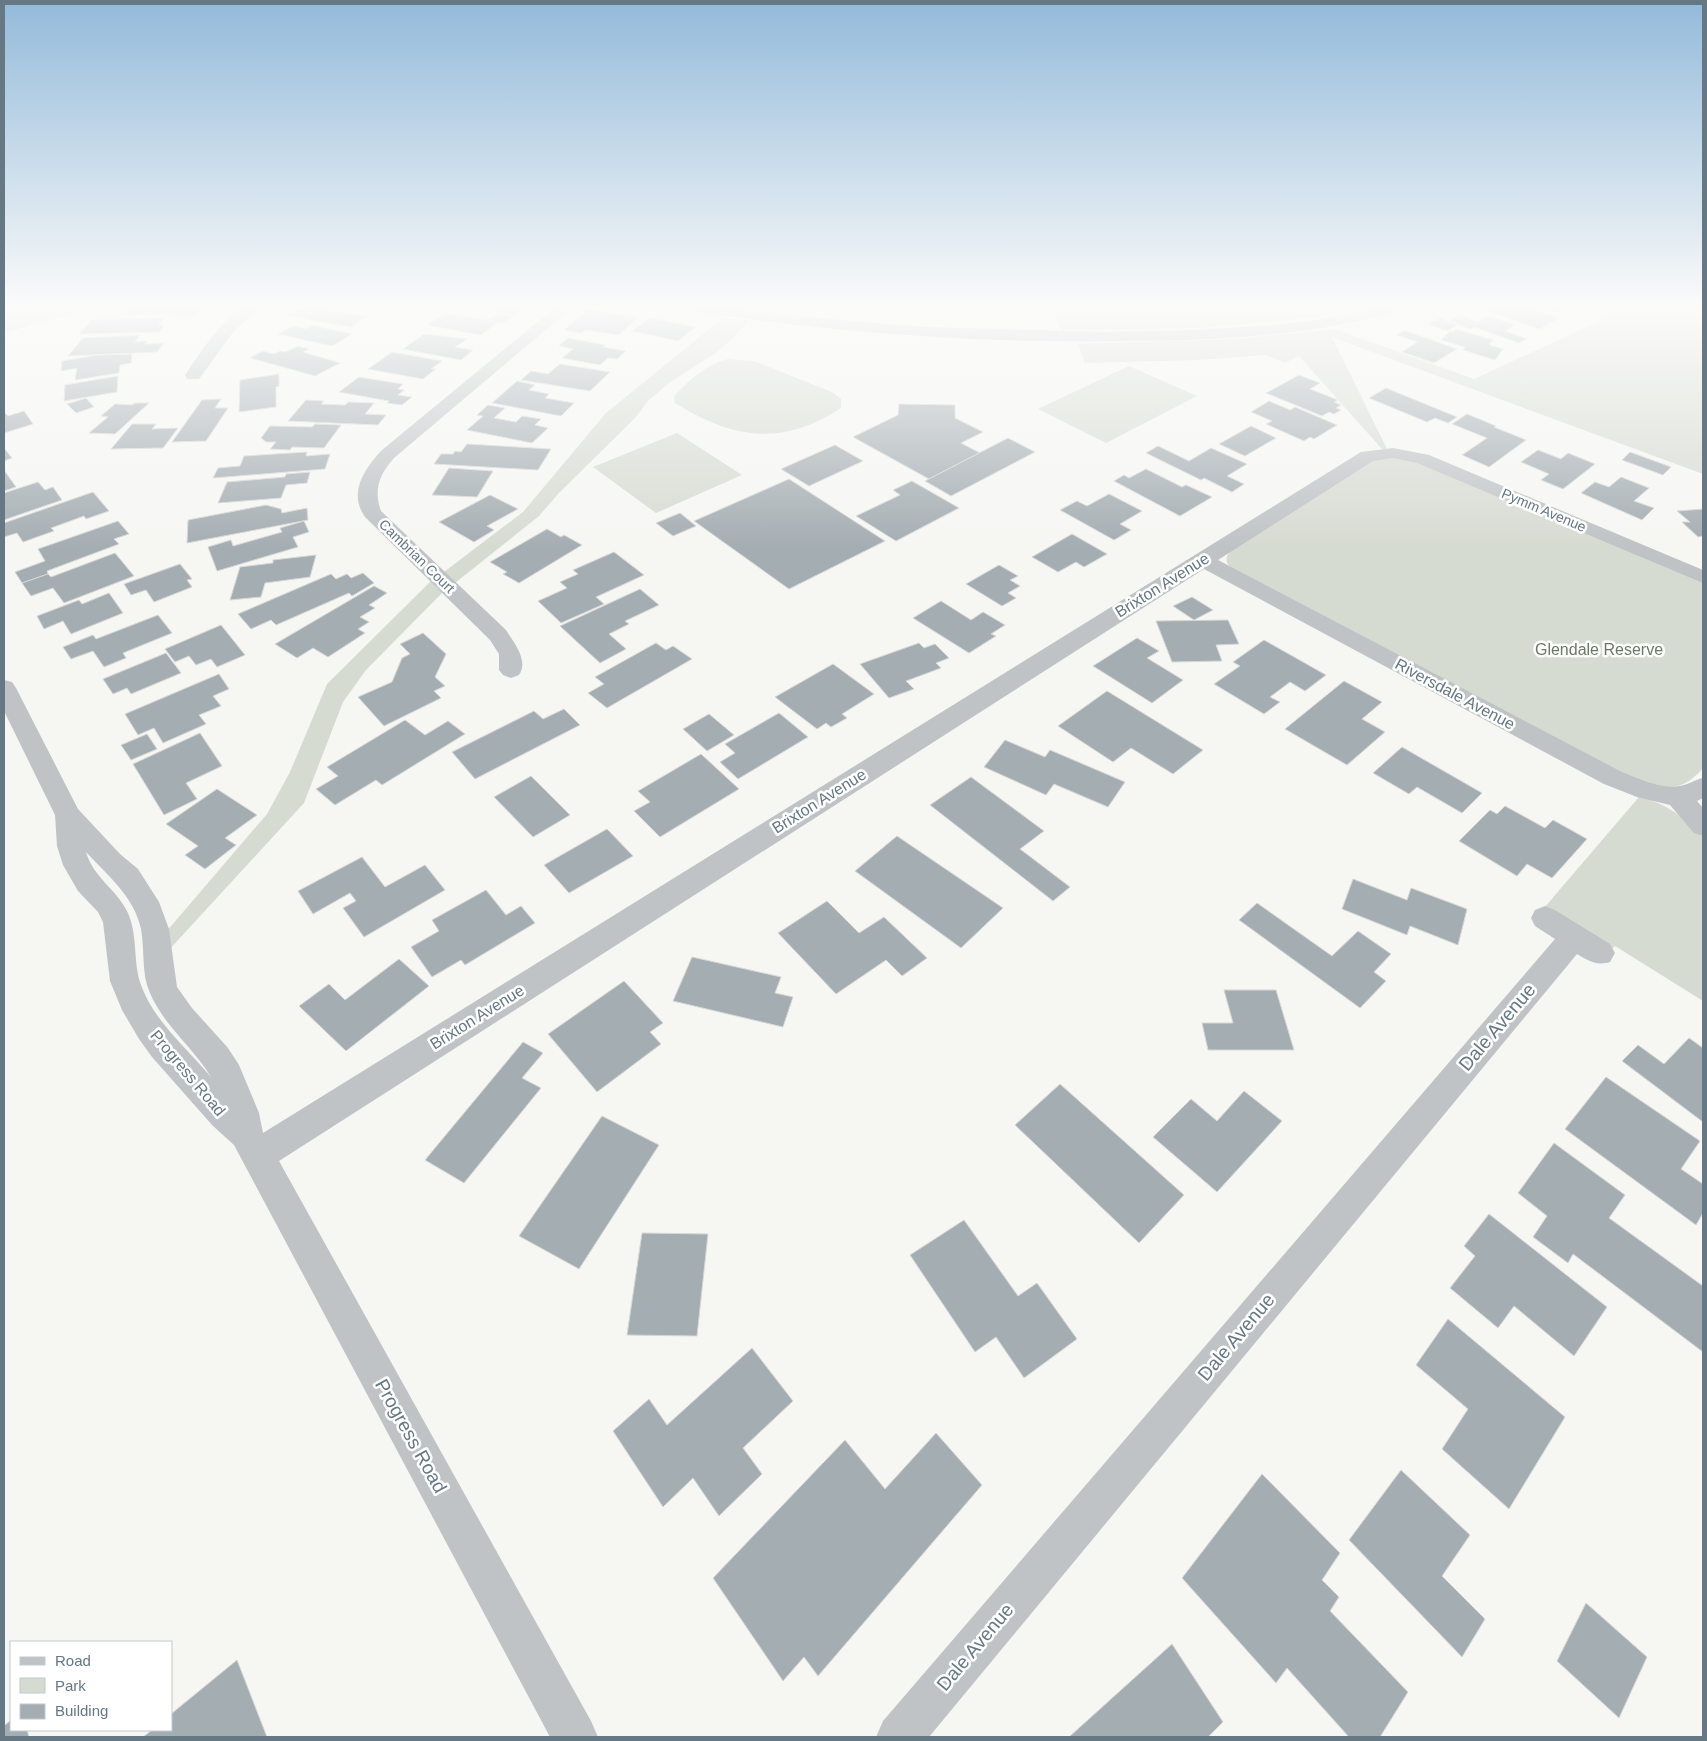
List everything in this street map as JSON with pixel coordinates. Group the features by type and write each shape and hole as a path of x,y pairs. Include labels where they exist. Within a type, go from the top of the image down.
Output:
{"street":[{"name":"Cambrian Court","path":"469,386 388,454 377,466 368,483 366,493 372,512 498,635 510,654 511,670"},
{"name":"Brixton Avenue","path":"252,1144 1202,560 1360,460 1383,453"},
{"name":"Pymm Avenue","path":"1383,453 1403,454 1422,459 1703,577"},
{"name":"Riversdale Avenue","path":"1202,560 1613,778 1639,788 1677,795"},
{"name":"Progress Road","path":"4,688 68,815 68,840 83,876 115,915 120,931 121,963 126,982 145,1020 161,1046 193,1079 218,1110 252,1144 575,1737"},
{"path":"1677,795 1688,795 1703,787"},
{"path":"1677,795 1703,826"},
{"name":"Dale Avenue","path":"899,1737 1573,936"}],"green space":[{"path":"639,386 665,386 648,401 636,417 558,494 539,516 455,583 444,572 523,512 606,413"},
{"path":"684,386 818,386 832,392 841,399 841,408 798,429 758,434 737,431 696,415 675,403 674,396"},
{"path":"1086,386 1175,386 1197,396 1106,443 1038,409"},
{"path":"1326,386 1356,386 1387,449 1382,449"},
{"path":"1465,386 1703,386 1703,474"},
{"path":"677,433 742,475 656,513 593,467"},
{"name":"Glendale Reserve","path":"1393,457 1426,465 1703,582 1703,768 1695,776 1674,787 1640,782 1229,566 1227,556 1234,549 1367,462"},
{"path":"431,581 443,592 366,670 343,702 304,803 168,951 166,932 267,814 290,772 327,684"},
{"path":"1639,797 1658,803 1674,812 1703,837 1703,1001 1615,946 1610,950 1544,908"}],"building":[{"path":"65,386 117,386 117,392 64,401"},
{"path":"240,386 278,386 276,387 276,407 239,412"},
{"path":"347,386 401,386 398,389 404,390 398,395 412,397 402,405 339,392"},
{"path":"511,386 534,386 529,390 549,394 545,398 574,403 561,416 492,403"},
{"path":"560,386 595,386 590,391"},
{"path":"1278,386 1315,386 1310,389 1338,400 1334,402 1341,405 1336,408 1341,410 1334,414 1329,412 1322,416 1266,393"},
{"path":"1386,388 1457,417 1448,423 1435,418 1427,422 1369,398"},
{"path":"86,398 94,407 76,413 67,404"},
{"path":"221,399 215,408 228,408 206,441 172,442 202,400"},
{"path":"306,400 324,401 321,404 374,403 365,414 386,415 378,425 288,421"},
{"path":"1269,401 1290,410 1295,407 1337,425 1314,439 1310,437 1304,441 1266,424 1272,421 1251,412"},
{"path":"135,403 149,403 115,434 89,433 108,417 101,416 115,404 132,405"},
{"path":"899,404 955,405 955,418 983,432 961,443 980,453 929,479 853,437 898,415"},
{"path":"488,405 505,408 494,418 516,422 522,416 541,419 535,425 548,428 532,443 467,430 483,416 477,415"},
{"path":"24,411 33,424 4,433 4,412 8,416"},
{"path":"1467,414 1526,440 1489,467 1462,455 1487,438 1452,424"},
{"path":"132,424 156,424 152,429 178,428 163,448 111,449"},
{"path":"315,424 341,425 324,448 292,447 290,450 270,449 276,442 266,442 261,438 270,426 312,427"},
{"path":"1251,426 1276,438 1245,456 1219,444"},
{"path":"1008,438 1035,452 951,496 925,481"},
{"path":"467,444 551,449 538,470 434,464 441,454 453,454 455,451 461,452"},
{"path":"835,445 863,461 809,486 781,469"},
{"path":"1158,446 1189,461 1211,448 1247,464 1227,476 1244,484 1232,492 1204,478 1201,480 1146,453"},
{"path":"4,448 12,458 4,461"},
{"path":"1538,450 1561,459 1568,453 1595,464 1563,489 1541,480 1549,474 1521,462"},
{"path":"307,452 306,456 330,454 325,469 213,478 218,468 240,466 244,456"},
{"path":"1630,452 1671,467 1663,475 1622,460"},
{"path":"449,468 493,471 477,497 432,495"},
{"path":"1146,469 1182,487 1186,485 1212,497 1180,516 1114,481 1124,475 1129,478"},
{"path":"4,470 16,487 4,491"},
{"path":"310,472 307,483 286,485 281,498 218,503 227,482 285,477 286,474"},
{"path":"1621,477 1649,488 1634,501 1654,508 1642,520 1581,493 1595,482 1609,487"},
{"path":"789,479 885,541 789,589 694,521"},
{"path":"912,481 959,508 896,541 856,516 900,495 893,490"},
{"path":"38,482 45,490 53,487 62,500 4,520 4,493"},
{"path":"93,492 109,511 86,519 84,516 51,528 54,531 23,542 17,533 4,537 4,523"},
{"path":"1109,494 1142,511 1120,524 1131,530 1114,540 1060,510 1077,501 1087,506"},
{"path":"490,495 518,509 487,526 494,530 474,542 439,522"},
{"path":"266,505 281,509 282,513 307,508 308,520 187,543 188,520"},
{"path":"1703,509 1703,536 1698,537 1682,522 1690,522 1677,511"},
{"path":"680,513 696,526 673,536 656,523"},
{"path":"118,521 129,534 114,539 119,544 47,571 48,574 22,583 15,572 45,561 38,549"},
{"path":"304,521 309,532 293,537 298,547 217,571 208,547 231,540 233,546 282,532 280,528"},
{"path":"547,529 561,537 564,535 582,545 519,583 503,574 507,572 490,562"},
{"path":"1072,534 1107,554 1084,567 1076,562 1058,572 1032,557"},
{"path":"614,552 644,575 596,597 604,604 561,623 538,601 567,588 560,582 578,574 573,570"},
{"path":"115,553 134,576 64,603 53,588 31,596 22,583 48,574 51,577"},
{"path":"316,555 310,577 265,583 261,597 230,600 240,567 273,563 273,560"},
{"path":"180,564 192,579 187,580 192,587 154,602 146,590 131,595 124,584"},
{"path":"999,565 1018,576 1010,580 1020,586 1008,593 1016,598 1002,606 966,584"},
{"path":"363,573 374,583 352,596 349,593 276,625 271,620 251,629 238,614 331,574 336,579 347,574 351,578"},
{"path":"374,586 387,593 369,605 375,608 360,617 369,622 358,629 365,633 328,657 313,648 297,658 275,644"},
{"path":"640,589 659,605 625,621 629,624 609,634 626,649 600,663 560,626"},
{"path":"109,593 123,613 71,634 63,621 44,629 37,616 79,600 82,604"},
{"path":"1192,597 1213,610 1194,620 1173,606"},
{"path":"941,601 971,620 983,612 1005,625 991,634 996,636 969,653 913,618"},
{"path":"158,615 172,633 123,653 126,658 104,667 93,651 71,659 63,647 93,635 96,639"},
{"path":"1228,620 1239,644 1216,645 1222,661 1172,662 1156,621"},
{"path":"221,625 245,655 217,667 211,659 196,665 189,656 175,662 165,649"},
{"path":"423,633 446,654 435,677 445,686 434,691 441,698 384,726 358,697 392,682 402,658 410,654 400,644"},
{"path":"1137,638 1159,651 1147,658 1183,680 1152,703 1093,666"},
{"path":"1264,640 1326,675 1305,691 1290,682 1270,697 1280,702 1264,714 1214,684 1240,666 1233,662"},
{"path":"656,643 666,650 673,646 692,659 607,708 588,693 604,684 595,677"},
{"path":"919,643 924,648 935,644 949,658 936,663 941,668 906,681 914,689 889,698 860,664"},
{"path":"166,653 181,673 131,694 127,688 113,694 103,679"},
{"path":"833,664 874,694 842,714 847,718 831,727 826,723 817,729 775,697"},
{"path":"219,674 229,689 213,696 221,706 199,715 206,724 163,743 154,728 138,735 125,714"},
{"path":"1344,681 1382,702 1362,719 1385,732 1347,765 1285,729"},
{"path":"1107,691 1203,750 1173,774 1131,748 1113,762 1058,726"},
{"path":"564,709 580,725 475,779 452,752 534,711 543,719"},
{"path":"779,713 808,737 738,779 720,762 735,753 725,744"},
{"path":"709,714 734,735 707,751 683,729"},
{"path":"405,720 425,735 448,721 465,734 382,785 376,780 335,805 316,789 338,776 327,767"},
{"path":"200,733 222,766 186,783 197,799 164,815 133,764"},
{"path":"147,734 157,749 131,760 121,745"},
{"path":"1005,740 1045,757 1050,750 1125,782 1108,807 1054,784 1046,795 984,767"},
{"path":"1402,747 1482,793 1462,813 1417,787 1409,794 1373,773"},
{"path":"701,754 739,789 660,837 634,811 650,802 638,791"},
{"path":"531,776 570,815 533,837 494,797"},
{"path":"971,777 1044,831 1020,849 1070,887 1053,901 930,805"},
{"path":"217,789 257,815 225,838 236,845 205,869 185,855 198,846 166,824"},
{"path":"1505,806 1545,828 1553,820 1587,839 1552,878 1527,864 1517,876 1459,841 1490,810 1497,814"},
{"path":"607,829 633,856 569,893 544,865"},
{"path":"897,836 1003,908 961,948 855,871"},
{"path":"362,857 385,887 425,865 445,890 364,937 343,908 356,901 350,893 313,914 298,891"},
{"path":"1353,879 1407,900 1411,888 1467,909 1458,945 1410,926 1407,935 1342,909"},
{"path":"486,890 506,915 521,906 535,923 465,965 461,960 432,977 411,947 439,931 432,920"},
{"path":"827,901 859,933 884,917 927,958 902,976 886,960 836,994 778,933"},
{"path":"1257,903 1332,956 1358,931 1391,954 1374,972 1386,981 1360,1008 1239,920"},
{"path":"692,957 781,977 775,993 793,997 783,1027 673,1001"},
{"path":"399,959 429,986 346,1051 299,1006 329,984 345,1000"},
{"path":"624,981 663,1023 650,1032 661,1044 597,1092 548,1034"},
{"path":"1224,990 1276,990 1294,1050 1208,1050 1202,1023 1233,1023"},
{"path":"1689,1038 1703,1048 1703,1122 1622,1061 1638,1045 1664,1064"},
{"path":"523,1042 543,1053 522,1078 541,1088 464,1183 425,1160"},
{"path":"1606,1077 1700,1141 1681,1169 1703,1184 1703,1213 1696,1225 1565,1129"},
{"path":"1060,1084 1184,1195 1139,1243 1015,1125"},
{"path":"1244,1091 1282,1121 1217,1192 1153,1137 1191,1099 1217,1121"},
{"path":"602,1116 659,1145 579,1269 519,1236"},
{"path":"1554,1143 1625,1195 1609,1218 1703,1286 1703,1352 1573,1254 1568,1263 1533,1237 1547,1216 1518,1193"},
{"path":"1489,1214 1607,1307 1574,1356 1514,1306 1498,1328 1450,1288 1475,1256 1464,1246"},
{"path":"964,1220 1018,1296 1037,1283 1077,1339 1024,1378 996,1337 975,1352 910,1255"},
{"path":"642,1233 708,1234 697,1336 627,1335"},
{"path":"1448,1319 1565,1417 1509,1509 1442,1449 1468,1409 1416,1365"},
{"path":"752,1348 793,1401 743,1448 762,1474 719,1516 693,1478 663,1507 613,1431 649,1399 667,1425"},
{"path":"936,1433 982,1485 818,1676 804,1657 783,1681 713,1578 845,1440 885,1489"},
{"path":"1401,1470 1470,1535 1442,1576 1485,1619 1462,1657 1349,1540"},
{"path":"1262,1474 1340,1553 1322,1580 1339,1597 1330,1611 1408,1692 1380,1737 1349,1737 1287,1668 1276,1683 1182,1578"},
{"path":"1586,1603 1647,1657 1619,1718 1557,1661"},
{"path":"1172,1644 1223,1722 1208,1737 1069,1737"},
{"path":"237,1660 267,1737 143,1737 151,1731 172,1731 172,1713"},
{"path":"10,1721 10,1731 27,1731 29,1737 4,1737 4,1726"}]}
